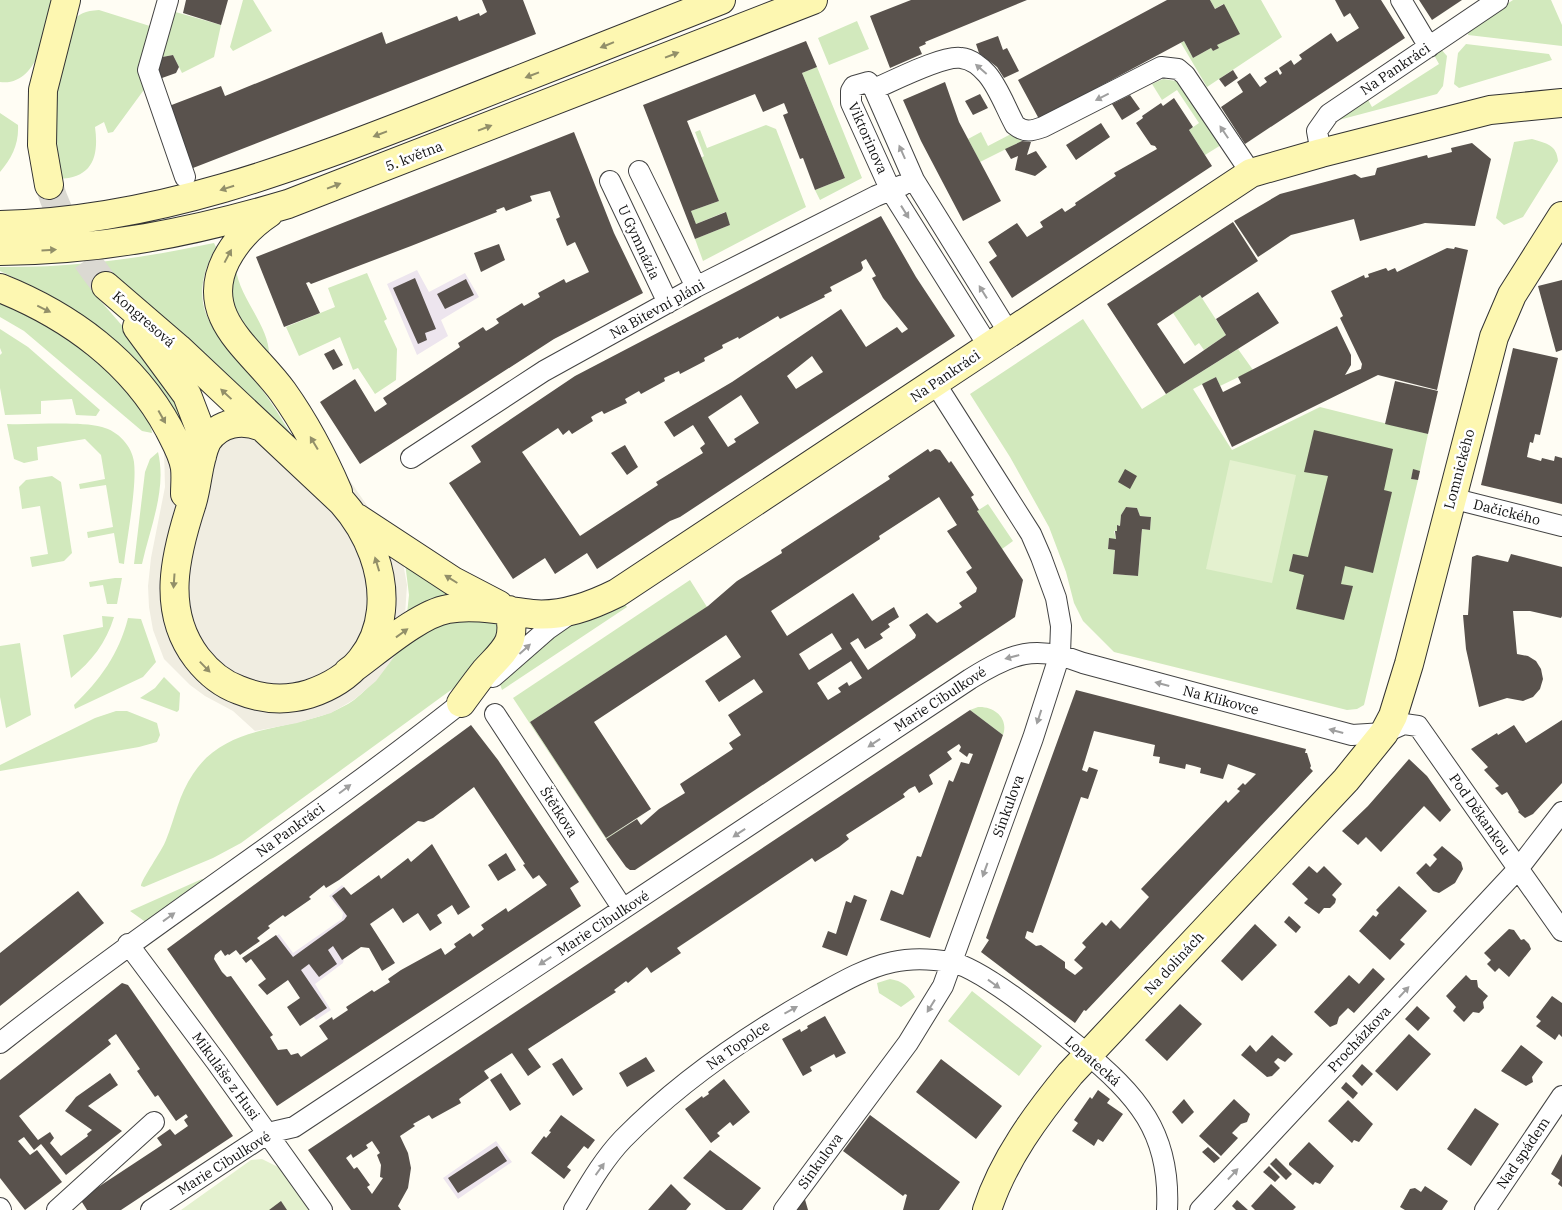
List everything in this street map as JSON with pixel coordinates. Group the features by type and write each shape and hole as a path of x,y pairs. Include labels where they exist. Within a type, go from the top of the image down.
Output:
{"street":[{"path":"49,185 42,145 43,90 66,0"},
{"path":"168,0 148,70 185,177"},
{"path":"637,33 676,0"},
{"path":"0,225 59,221 118,213 216,192 281,171 721,0"},
{"name":"5. května","path":"0,251 56,250 134,242 223,223 288,204 813,0"},
{"path":"1401,0 1429,47"},
{"name":"Na Pankráci","path":"1321,152 1317,131 1329,114 1498,0"},
{"path":"874,88 944,60 958,57 966,59 980,67 988,76 1015,125 1022,130 1030,131 1043,127 1161,67 1174,67 1186,75 1251,173"},
{"name":"Viktorinova","path":"868,82 874,88 914,180 999,340 892,191 850,96 854,86 868,82"},
{"name":"Na Pankráci","path":"181,536 174,589 178,621 192,652 216,678 248,694 285,698 317,691 348,672 416,623 436,612 460,608 509,610 541,614 574,610 603,600 628,587 1251,173 1321,152 1490,110 1562,103"},
{"path":"639,170 696,287"},
{"name":"Na Bitevní pláni","path":"411,458 544,371 696,287 876,196 892,191 914,180"},
{"name":"U Gymnázia","path":"610,181 668,303"},
{"path":"288,204 261,219 231,250 220,273 217,292 218,303 226,324 273,379 293,407 324,459 348,509 376,559 383,597 379,623 370,645 348,672"},
{"path":"0,206 78,216 118,213"},
{"name":"Lomnického","path":"1384,733 1399,699 1462,501 1497,328 1512,294 1562,216"},
{"name":"Kongresová","path":"202,456 200,429 187,395 106,286 178,348 262,427"},
{"path":"0,288 56,315 76,327 116,359 145,392 171,434 184,467 185,500 181,536"},
{"name":"Sinkulova","path":"784,1210 908,1043 943,986 1032,738 1060,654 1060,626 1056,598 1031,534 935,383"},
{"path":"181,536 198,481 202,456 211,435 222,427 240,422 262,427 348,509 452,581 509,610 512,629 506,650 486,671 461,703"},
{"name":"Dačického","path":"1462,501 1562,526"},
{"name":"Na Pankráci","path":"0,1043 128,944 264,849 461,703 574,610"},
{"name":"Marie Cibulkové","path":"152,1210 268,1133 294,1127 998,662 1032,653 1060,654"},
{"name":"Na Klikovce","path":"1060,654 1083,663 1352,735 1384,733"},
{"name":"Štětkova","path":"495,714 623,909"},
{"name":"Pod Děkankou","path":"1384,733 1404,724 1414,724 1420,729 1562,931"},
{"name":"Na dolinách","path":"987,1210 1000,1178 1051,1097 1088,1055 1346,780 1384,733"},
{"name":"Procházkova","path":"1200,1210 1518,869 1562,812"},
{"name":"Mikuláše z Husi","path":"128,944 268,1133 322,1210"},
{"name":"Na Topolce","path":"574,1210 594,1177 623,1139 696,1075 771,1021 844,980 879,966 908,960 951,962"},
{"name":"Lopatecká","path":"951,962 974,970 1088,1055 1126,1089 1154,1129 1164,1158 1168,1190 1167,1210"},
{"name":"Nad spádem","path":"1485,1210 1562,1096"},
{"path":"57,1210 154,1122"}],"shaded area":[{"path":"417,270 429,292 465,273 479,297 441,320 448,336 417,355 387,284"},
{"path":"247,404 295,449 324,459 348,478 391,540 403,563 407,585 403,645 376,681 355,699 331,713 297,723 255,731 233,711 205,696 190,685 164,659 153,630 148,586 151,558 165,487 164,447"},
{"path":"342,885 358,906 343,963 315,984 331,1010 316,1020 263,945 279,934 293,953 342,919 343,913 329,896"},
{"path":"496,1141 512,1162 458,1199 443,1178"}],"green space":[{"path":"0,0 55,0 39,53 32,66 24,75 13,81 0,82"},
{"path":"243,0 253,0 272,31 233,51 230,47"},
{"path":"1210,0 1261,0 1282,37 1207,87 1181,43 1184,41 1193,58 1211,48 1213,51 1218,48 1217,45 1239,34 1223,4 1215,9"},
{"path":"1513,0 1551,0 1562,25 1562,46 1468,35 1469,29"},
{"path":"99,10 153,27 146,87 113,132 108,133 104,122 95,127 96,147 91,164 86,170 80,175 59,179 52,143 54,101 70,24 83,13"},
{"path":"172,11 221,25 214,57 182,73 173,55 157,58"},
{"path":"857,21 869,49 829,65 818,38"},
{"path":"1466,44 1549,54 1552,60 1459,88 1454,84 1458,53"},
{"path":"1440,48 1447,56 1443,86 1437,94 1335,121 1367,98 1372,107 1439,64 1434,55"},
{"path":"817,67 862,178 820,200 815,190 845,178 802,73"},
{"path":"1163,79 1176,81 1182,87 1221,145 1205,155 1189,130 1199,123 1177,90 1162,100 1152,84"},
{"path":"0,113 18,125 18,132 14,150 0,172"},
{"path":"766,125 776,129 806,207 703,261 695,239 730,225 725,212 696,224 691,211 719,201 701,158 704,156 695,132 700,130 707,148"},
{"path":"981,132 988,146 1011,134 1022,141 980,162 968,139"},
{"path":"1532,139 1553,148 1558,161 1523,217 1504,225 1496,218 1514,142"},
{"path":"214,243 216,247 206,269 202,288 203,304 208,319 227,347 266,395 298,446 120,283 91,290 132,337 169,387 182,416 178,418 72,310 44,292 0,271 0,267 54,266 108,261"},
{"path":"236,268 242,290 265,335 269,357 227,303"},
{"path":"367,273 387,319 384,321 397,349 396,380 375,394 358,368 353,370 340,337 299,356 286,327 335,307 328,288"},
{"path":"0,295 56,328 108,369 136,402 148,420 152,433 142,431 24,331 0,317"},
{"path":"1200,295 1226,335 1204,350 1199,343 1195,346 1173,313"},
{"path":"1083,319 1142,409 1238,349 1253,370 1220,386 1216,377 1193,389 1232,450 1320,407 1428,434 1420,471 1413,470 1411,479 1418,480 1364,705 1357,709 1347,710 1114,652 1083,621 1074,603 1066,572 1049,527 1010,457 970,394","holes":["1126,507 1137,508 1140,516 1151,517 1150,530 1142,529 1138,576 1113,574 1115,550 1108,549 1109,539 1116,539 1114,531 1117,531 1118,525 1120,526 1121,515"]},
{"path":"0,329 28,347 100,410 96,416 76,415 72,399 41,401 41,414 5,415 0,388 0,355 2,353 0,348"},
{"path":"7,424 92,425 108,429 123,440 133,456 135,472 124,564 119,563 114,533 88,538 87,532 113,527 106,485 80,489 79,484 105,479 101,455 85,439 37,447 38,460 24,463 14,459"},
{"path":"158,452 160,480 156,508 142,564 134,564 145,472 150,459"},
{"path":"1230,460 1296,475 1272,583 1206,569"},
{"path":"52,476 61,482 72,553 64,561 32,567 30,557 48,554 40,506 22,509 19,487 26,480"},
{"path":"988,504 1013,541 1002,549 977,511"},
{"path":"405,562 464,595 407,614 409,595"},
{"path":"122,578 117,604 107,604 103,585 90,587 89,582"},
{"path":"690,580 707,607 530,722 606,838 649,811 606,839 513,698"},
{"path":"624,603 627,607 502,690 500,684 560,629"},
{"path":"102,616 114,617 107,635 92,658 71,678 63,635 103,627"},
{"path":"128,618 141,619 156,662 143,677 75,709 74,705 100,676 114,655"},
{"path":"439,620 502,621 503,634 477,671 241,843 213,858 144,887 141,886 166,840 188,782 208,756 227,743 247,735 313,718 334,711 354,700 373,681 402,646 415,635"},
{"path":"20,643 31,715 6,728 0,697 0,646"},
{"path":"164,677 180,693 179,710 177,712 140,698 155,688"},
{"path":"978,707 990,709 999,714 1004,723 1003,735 970,710"},
{"path":"116,711 127,711 157,723 160,735 157,742 139,747 0,771 0,765 95,718"},
{"path":"202,879 205,880 147,923 130,911"},
{"path":"890,979 905,985 915,997 901,1007 879,993 877,983"},
{"path":"972,991 1042,1046 1019,1076 948,1021"},
{"path":"262,1159 280,1168 311,1210 181,1210 251,1160"}],"building":[{"path":"186,0 228,0 221,25 183,13"},
{"path":"482,0 523,0 536,34 193,168 169,106 221,86 225,96 382,32 386,44 457,16 459,21 479,13 480,16 487,12"},
{"path":"911,0 1027,0 925,42 926,44 919,47 922,54 890,68 870,16"},
{"path":"1167,0 1210,0 1215,9 1224,4 1240,34 1217,45 1219,48 1213,51 1211,48 1193,58 1184,41 1039,119 1018,80"},
{"path":"1335,0 1381,0 1405,38 1245,144 1221,107 1243,92 1237,82 1250,73 1260,87 1267,82 1264,78 1277,70 1280,75 1282,73 1279,68 1291,60 1294,65 1302,59 1299,55 1331,33 1337,42 1359,28 1350,13 1344,17"},
{"path":"1419,0 1462,0 1432,20"},
{"path":"998,36 1003,50 1007,48 1019,71 1004,78 997,67 979,53 976,44"},
{"path":"806,41 817,67 802,73 845,178 815,190 803,158 800,159 783,115 788,113 784,103 763,112 755,94 687,121 719,201 691,211 696,224 726,212 730,225 695,239 643,105"},
{"path":"173,55 179,67 176,73 162,78 160,83 154,81 157,58"},
{"path":"1233,70 1238,78 1225,87 1219,79"},
{"path":"945,82 959,122 1001,201 963,221 921,141 903,100"},
{"path":"980,94 988,108 973,115 965,101"},
{"path":"1130,95 1140,109 1122,120 1112,104"},
{"path":"1174,98 1193,127 1189,130 1212,166 1012,298 989,262 997,256 988,242 1017,223 1027,237 1043,227 1040,222 1062,208 1065,212 1076,205 1075,203 1116,176 1114,173 1157,149 1151,145 1136,123 1143,118 1142,116 1161,103 1163,106"},
{"path":"1101,123 1110,137 1076,160 1066,145"},
{"path":"574,132 614,233 643,293 554,339 360,464 320,402 355,379 375,412 387,404 383,398 460,347 458,343 483,327 486,331 493,327 499,323 496,319 522,303 524,306 540,297 538,293 564,279 566,283 589,272 575,242 567,246 556,219 560,217 550,191 530,196 532,201 506,211 504,207 496,210 497,212 411,246 311,284 309,282 306,283 320,313 284,327 256,257"},
{"path":"1022,141 1031,142 1027,155 1036,151 1047,167 1035,176 1015,170 1018,156 1011,159 1005,149"},
{"path":"1472,143 1491,159 1475,226 1425,223 1360,241 1354,219 1291,235 1258,257 1234,221 1280,194 1355,174 1361,178 1375,175 1377,168 1427,155 1428,158 1452,152 1451,148"},
{"path":"881,216 916,277 955,336 680,517 670,521 597,569 587,553 555,574 545,558 513,579 449,483 481,462 471,446 575,376","holes":["866,259 876,276 872,278 883,298 908,329 902,333 897,327 866,347 841,309 732,382 664,422 674,437 693,425 705,444 700,448 703,453 656,482 658,485 580,536 522,452 558,428 563,435 569,430 572,434 593,421 591,417 596,414 602,411 604,414 627,403 625,399 639,391 641,394 665,381 664,378 679,371 680,374 705,361 704,358 723,348 722,345 738,337 739,339 778,316 780,319 825,297 824,295 832,291 830,287 861,271 863,268 861,262","812,356 823,372 796,389 787,376","741,395 759,423 734,439 736,442 728,447 708,417"]},
{"path":"1233,222 1258,261 1202,298 1200,295 1157,324 1184,364 1226,335 1216,319 1258,292 1279,323 1166,394 1107,304"},
{"path":"499,244 505,260 481,272 474,253"},
{"path":"1455,247 1468,250 1437,390 1378,375 1232,447 1202,384 1216,377 1223,392 1241,383 1238,377 1337,326 1351,355 1351,365 1345,375 1361,369 1362,364 1340,318 1343,316 1331,291 1364,275 1365,278 1369,277 1368,274 1386,268 1388,271 1395,268 1397,272 1447,248 1454,249"},
{"path":"415,278 436,329 425,333 427,340 418,344 393,288"},
{"path":"466,279 474,295 445,309 437,294"},
{"path":"1562,280 1562,350 1556,352 1538,286"},
{"path":"1513,348 1558,358 1540,435 1535,434 1533,443 1530,442 1527,457 1541,461 1542,458 1554,461 1555,456 1562,458 1562,504 1481,485"},
{"path":"334,349 343,365 333,370 324,354"},
{"path":"1395,381 1438,391 1428,434 1385,424"},
{"path":"1314,430 1393,449 1384,490 1392,492 1373,573 1345,566 1341,584 1353,586 1344,620 1296,609 1304,575 1289,571 1293,554 1308,557 1328,476 1304,472"},
{"path":"625,445 638,467 627,475 611,453"},
{"path":"928,449 930,452 935,449 940,450 949,463 951,461 974,495 971,497 979,510 977,511 1023,580 1015,617 635,870 630,870 606,839 637,819 641,825 659,809 685,793 680,784 733,749 729,743 741,735 728,715 763,692 754,679 719,702 705,681 741,657 726,635 594,722 651,809 606,838 530,722 708,606 737,581 782,553 781,550 890,479 888,476","holes":["939,497 957,525 947,531 972,568 966,572 977,588 976,592 959,603 962,607 937,623 927,613 909,625 916,635 915,638 868,670 850,643 858,638 865,649 883,638 880,634 890,627 888,624 899,617 894,607 872,621 853,593 787,636 771,611 880,539 879,536","832,633 842,649 809,670 799,654","851,661 862,678 849,686 847,682 838,688 841,692 828,700 817,683"]},
{"path":"1125,469 1137,476 1130,489 1118,482"},
{"path":"1413,469 1420,471 1418,480 1411,479"},
{"path":"1126,507 1137,508 1140,516 1151,517 1150,530 1142,529 1138,576 1113,574 1115,550 1108,549 1109,538 1116,539 1115,531 1117,531 1117,525 1120,526 1121,515"},
{"path":"1511,554 1562,567 1562,616 1561,618 1530,611 1513,611 1517,654 1528,656 1536,661 1541,669 1543,679 1540,689 1533,697 1523,701 1507,698 1479,707 1466,649 1463,615 1468,615 1472,557 1477,555 1508,562"},
{"path":"1076,690 1306,749 1305,753 1307,753 1310,768 1313,771 1086,1011 1084,1010 1075,1023 981,952 989,940 986,938","holes":["1094,731 1155,745 1153,756 1160,757 1159,763 1185,769 1186,764 1201,768 1200,773 1223,779 1228,764 1256,774 1245,785 1243,783 1237,789 1240,791 1228,803 1226,800 1141,889 1149,897 1120,929 1111,920 1106,926 1102,922 1082,943 1086,947 1074,960 1083,968 1075,975 1065,968 1065,962 1041,945 1036,946 1025,938 1027,931 1033,933 1081,797 1088,799 1098,770 1089,767 1087,772 1082,770"]},
{"path":"970,710 1003,735 930,938 880,920 891,890 903,895 917,856 921,857 949,780 953,782 961,762 969,764 973,754 969,753 967,757 959,751 961,747 959,744 947,752 952,759 929,775 933,784 919,793 915,786 909,789 903,794 905,797 846,835 849,839 839,847 815,862 812,858 677,948 681,953 651,973 647,967 628,983 626,981 614,990 616,992 528,1049 541,1067 528,1076 512,1053 484,1071 489,1078 459,1099 461,1103 432,1119 429,1115 413,1124 415,1126 400,1136 408,1153 411,1168 408,1188 398,1206 401,1210 351,1210 308,1150","holes":["372,1141 380,1153 377,1155 381,1165 380,1177 383,1178 372,1194 367,1187 370,1185 360,1171 357,1167 354,1169 346,1158 351,1154 353,1158 368,1148 366,1145"]},
{"path":"1562,720 1562,783 1533,814 1525,818 1518,812 1507,792 1502,795 1495,788 1499,786 1484,770 1488,767 1471,749 1514,725 1526,743"},
{"path":"471,725 498,760 579,882 570,888 581,906 277,1106 167,949","holes":["474,787 525,864 523,865 533,879 539,875 547,885 508,912 506,908 481,925 484,929 473,937 470,933 454,944 456,947 445,955 441,948 401,970 388,979 390,982 374,992 372,990 346,1007 348,1010 333,1020 332,1017 319,1026 328,1039 301,1057 298,1053 291,1055 287,1049 278,1050 270,1037 273,1035 231,976 227,977 214,959 215,955 221,950 225,956 236,950 240,955 260,941 257,938 270,928 268,926 311,899 309,897 324,885 326,888 339,880 418,821 424,822 433,818"]},
{"path":"1409,759 1427,776 1451,810 1440,822 1424,806 1381,852 1366,837 1358,845 1342,831 1368,806"},
{"path":"432,844 470,907 458,915 452,905 437,915 442,923 430,931 418,913 403,923 393,908 370,924 395,963 382,971 369,948 361,947 342,960 333,946 328,950 337,964 319,977 309,964 301,970 327,1008 300,1026 287,1007 300,998 288,980 267,995 258,985 266,979 251,959 246,963 242,958 276,935 293,957 347,916 332,896 344,887 351,895 379,875 381,879 408,858 411,862"},
{"path":"1442,846 1461,862 1463,869 1455,883 1439,893 1433,891 1416,873 1426,863 1430,867 1437,859 1433,855"},
{"path":"506,853 516,870 498,881 488,865"},
{"path":"1309,866 1317,873 1324,866 1342,884 1332,895 1336,899 1335,903 1330,908 1324,908 1319,914 1304,903 1308,899 1292,884"},
{"path":"1399,886 1427,911 1400,940 1405,944 1390,960 1359,931 1373,915 1376,917 1379,913 1376,910"},
{"path":"78,891 104,923 0,1006 0,953"},
{"path":"854,895 867,900 847,956 822,947 828,931 836,934 846,901 851,903"},
{"path":"1289,916 1301,927 1296,933 1284,922"},
{"path":"1255,924 1277,945 1242,981 1221,961"},
{"path":"1509,929 1514,930 1521,940 1524,939 1531,949 1509,977 1499,968 1495,972 1487,964 1491,960 1484,953"},
{"path":"1373,968 1385,979 1354,1013 1348,1008 1339,1017 1337,1024 1330,1027 1314,1012 1349,975 1359,984"},
{"path":"1466,975 1471,980 1477,980 1478,987 1488,996 1483,1002 1484,1008 1479,1013 1473,1012 1464,1022 1453,1011 1456,1007 1446,996"},
{"path":"122,983 128,985 233,1136 121,1210 87,1210 80,1199 162,1145 157,1138 170,1129 175,1135 188,1126 184,1120 188,1117 186,1114 176,1121 158,1095 155,1097 137,1071 140,1069 116,1034 108,1040 111,1044 19,1116 38,1140 50,1132 54,1138 50,1143 61,1156 88,1136 87,1134 92,1130 65,1111 76,1097 110,1073 118,1085 88,1106 122,1131 66,1175 41,1144 34,1150 24,1137 18,1141 30,1155 37,1150 62,1182 25,1210 0,1178 0,1080"},
{"path":"1552,996 1562,1003 1562,1037 1559,1034 1555,1040 1536,1026 1541,1021 1536,1017"},
{"path":"1180,1004 1202,1024 1167,1061 1145,1040"},
{"path":"1417,1006 1430,1018 1418,1031 1405,1019"},
{"path":"825,1016 846,1053 836,1058 834,1054 810,1067 812,1071 803,1076 782,1039 800,1029 801,1032 808,1028 807,1026"},
{"path":"1409,1034 1431,1054 1397,1091 1375,1071"},
{"path":"1272,1035 1293,1054 1285,1062 1278,1058 1274,1062 1280,1068 1272,1076 1267,1077 1241,1055 1250,1045 1256,1052"},
{"path":"1521,1045 1543,1062 1532,1077 1533,1082 1526,1086 1501,1071"},
{"path":"646,1057 655,1071 627,1087 619,1073"},
{"path":"562,1058 583,1089 573,1096 552,1064"},
{"path":"941,1059 1002,1106 976,1139 916,1092"},
{"path":"1362,1064 1373,1074 1362,1086 1352,1076"},
{"path":"501,1073 521,1104 510,1111 490,1080"},
{"path":"724,1079 750,1112 733,1126 730,1122 717,1133 720,1136 711,1143 685,1109 702,1096 703,1098 709,1094 708,1092"},
{"path":"1346,1082 1358,1093 1353,1099 1341,1088"},
{"path":"1098,1090 1110,1099 1107,1103 1123,1114 1103,1142 1098,1139 1094,1146 1072,1131 1078,1123 1074,1120 1090,1097 1092,1099"},
{"path":"1184,1099 1194,1112 1182,1124 1172,1112"},
{"path":"1234,1099 1250,1114 1247,1122 1241,1124 1232,1133 1238,1138 1221,1156 1199,1136"},
{"path":"1348,1100 1373,1124 1359,1142 1354,1140 1352,1143 1328,1121"},
{"path":"1475,1108 1499,1124 1471,1166 1447,1149"},
{"path":"561,1115 595,1140 588,1149 584,1146 567,1167 571,1170 564,1179 531,1153 544,1136 546,1138 551,1132 549,1131"},
{"path":"870,1115 960,1182 939,1210 903,1210 907,1195 903,1196 843,1151"},
{"path":"1309,1142 1334,1166 1320,1184 1315,1182 1313,1185 1289,1165"},
{"path":"497,1146 507,1161 458,1193 448,1178"},
{"path":"1208,1147 1220,1158 1214,1163 1202,1152"},
{"path":"710,1150 761,1188 742,1210 726,1210 683,1178"},
{"path":"1562,1154 1562,1187 1558,1184 1560,1180 1551,1174"},
{"path":"1276,1158 1292,1174 1286,1180 1270,1164"},
{"path":"1269,1166 1280,1177 1275,1182 1263,1172"},
{"path":"671,1184 691,1204 686,1210 648,1210"},
{"path":"1271,1184 1296,1207 1293,1210 1255,1210 1251,1206"},
{"path":"1425,1186 1448,1201 1442,1210 1405,1210 1400,1207 1410,1189 1415,1188 1421,1192"},
{"path":"804,1196 808,1210 793,1210"},
{"path":"1237,1200 1248,1210 1236,1210 1232,1206"},
{"path":"281,1201 287,1210 269,1210"}],"tunnel":[{"path":"49,185 66,226 88,262 106,286"}]}
